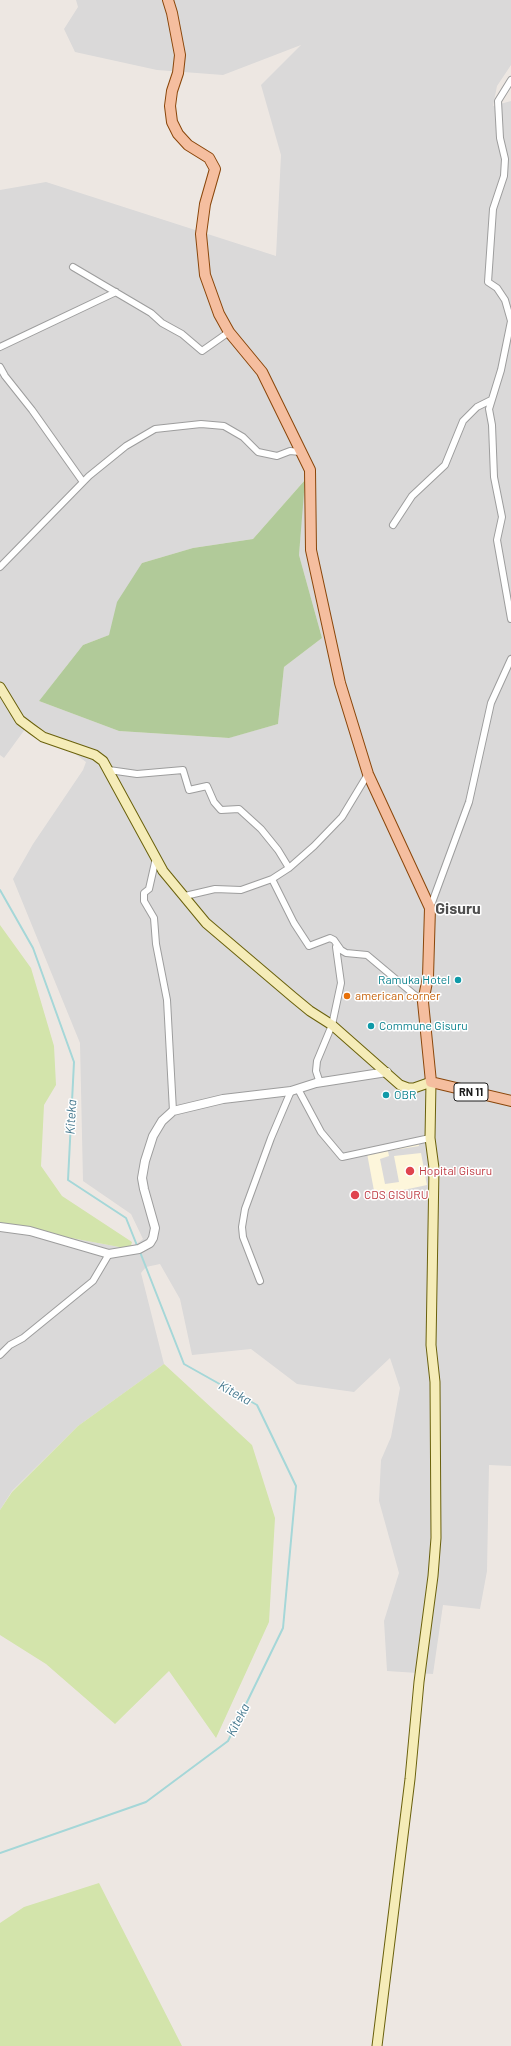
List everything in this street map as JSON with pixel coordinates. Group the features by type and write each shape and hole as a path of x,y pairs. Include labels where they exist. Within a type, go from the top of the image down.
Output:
{"main road":[{"path":"168,0 180,56 178,73 172,91 170,106 172,122 178,134 188,145 209,158 215,170 205,204 201,234 206,281 219,314 230,332 262,372 307,464 311,476 311,550 314,570 340,683 368,774 430,908 428,977 423,1002 431,1082 430,1138 434,1168 431,1345 435,1382 436,1538 433,1576 419,1682 410,1779 377,2046"},
{"path":"0,687 20,720 32,729 43,737 54,742 95,755 103,762 109,770 162,871 185,896 206,923 299,1002 332,1025 400,1085 408,1088 414,1088 431,1082"},
{"name":"RN 11","path":"431,1082 511,1101"}],"street":[{"path":"511,80 498,101 500,132 505,158 504,176 493,209 488,282 497,288 505,300 511,321 501,370 489,409 492,425 494,477 502,517 497,540 511,619"},
{"path":"73,267 151,313 162,323 182,334 202,351 230,332"},
{"path":"0,347 116,292"},
{"path":"0,367 82,482"},
{"path":"393,525 412,496 446,465 463,421 477,406 491,400"},
{"path":"0,566 82,482 126,446 155,428 201,424 224,426 243,437 258,452 277,456 290,451 300,452"},
{"path":"430,908 469,802 490,703 511,659"},
{"path":"109,770 137,774 183,770 189,790 207,786 214,802 221,810 239,809 261,829 278,850 289,868"},
{"path":"185,896 214,889 241,890 272,879 289,868 314,846 342,816 368,774"},
{"path":"156,858 149,889 144,893 144,901 154,918 156,944 167,1000 173,1111"},
{"path":"272,879 294,923 309,946 330,938 334,940 341,950 346,953 359,953 373,959 423,1002"},
{"path":"316,1083 319,1080 316,1071 317,1061 332,1025 341,983 338,952 334,940"},
{"path":"0,1227 30,1231 109,1254 139,1249 150,1243 153,1238 154,1221 142,1178 145,1161 153,1136 162,1121 173,1111 222,1099 294,1090 316,1083 387,1072"},
{"path":"294,1090 321,1132 342,1157 430,1138"},
{"path":"260,1281 243,1237 242,1227 245,1209 271,1138 294,1090"},
{"path":"0,1355 10,1345 24,1338 93,1281 109,1254"}],"shaded area":[{"path":"76,0 511,0 511,65 497,86 493,106 511,101 511,1466 489,1465 487,1571 480,1609 443,1605 433,1674 387,1671 384,1621 399,1573 379,1501 381,1460 391,1437 400,1388 390,1358 354,1392 297,1384 251,1349 192,1355 180,1299 160,1264 146,1267 141,1273 164,1364 78,1426 12,1491 0,1510 0,1229 39,1232 130,1249 143,1239 131,1214 83,1181 80,1043 13,879 33,844 83,770 86,762 31,721 4,758 0,755 0,190 46,182 276,256 281,155 261,85 301,45 223,75 157,70 75,52 64,29 78,7","holes":["304,481 299,555 322,638 284,667 278,724 228,738 119,731 39,701 83,645 109,635 142,563 193,548 253,539"]},
{"name":"Hopital Gisuru","path":"418,1138 419,1146 388,1151 389,1156 380,1159 385,1184 399,1182 394,1156 421,1153 427,1185 375,1196 366,1148"}],"green space":[{"path":"305,480 299,555 322,638 284,667 278,724 229,738 119,731 39,701 83,645 109,635 117,602 142,563 193,548 253,539"},
{"path":"0,925 31,968 54,1046 56,1085 44,1105 41,1166 62,1196 132,1242 130,1249 39,1232 0,1229"},
{"path":"164,1364 252,1445 275,1518 269,1622 216,1738 169,1671 115,1724 46,1664 0,1635 0,1510 12,1492 78,1426"},
{"path":"99,1883 182,2046 0,2046 0,1923 24,1907"}],"waterway":[{"name":"Kiteka","path":"0,890 33,948 74,1062 68,1180 126,1218 138,1248"},
{"name":"Kiteka","path":"0,1853 146,1802 228,1741 283,1628 296,1486 257,1405 184,1364 140,1252"}],"place":[{"name":"Ramuka Hotel","path":"458,980"},
{"name":"american corner","path":"347,996"},
{"name":"Commune Gisuru","path":"371,1026"},
{"name":"OBR","path":"386,1095"},
{"name":"Hopital Gisuru","path":"410,1171"},
{"name":"CDS GISURU","path":"355,1195"}],"district":[{"name":"Gisuru","path":"458,909"}]}
